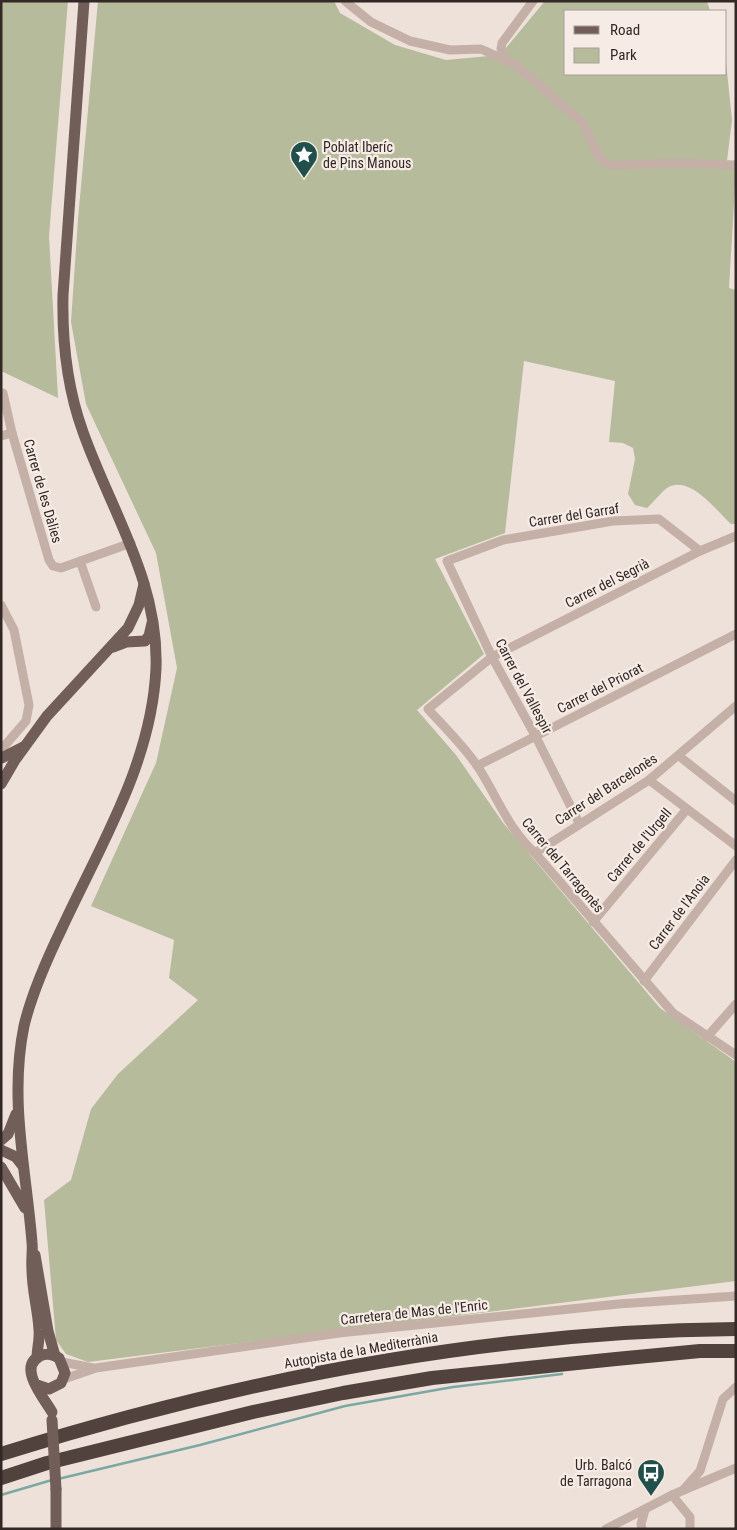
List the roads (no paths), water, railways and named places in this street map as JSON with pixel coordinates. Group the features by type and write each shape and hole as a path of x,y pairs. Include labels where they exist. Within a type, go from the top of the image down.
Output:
{"highway":[{"name":"Autopista de la Mediterrània","path":"1,1454 155,1409 249,1386 350,1367 431,1354 616,1333 736,1329"},
{"path":"1,1478 47,1463 252,1412 343,1393 432,1378 700,1351 736,1350"}],"main road":[{"path":"1,1140 8,1134 14,1124 17,1108 19,1055 31,1001 44,967 135,774 152,715 156,667 156,640 145,583 131,543 83,432 69,381 64,342 63,295 84,1"},
{"path":"1,784 4,762 24,746 47,716 113,647 129,626 139,605 145,583"},
{"path":"129,626 142,620 152,624"},
{"path":"113,647 126,642 137,642 147,639 152,624"},
{"path":"129,626 129,638 149,651 156,667"},
{"path":"17,1108 32,1244 32,1271 39,1330 37,1358"},
{"path":"1,1150 16,1157 24,1167"},
{"path":"1,1167 7,1174 28,1216"},
{"path":"32,1244 39,1267 48,1331 65,1373 60,1383 52,1416 56,1529"},
{"path":"52,1416 30,1374 33,1362 37,1358 47,1354 59,1359"},
{"path":"37,1385 49,1389 60,1383"}],"street":[{"path":"345,1 371,22 410,41 450,50 480,49 506,59 534,80 583,123 597,152 603,161 610,165 676,163 736,165"},
{"path":"506,59 502,43 533,1"},
{"name":"Carrer de les Dàlies","path":"3,393 12,433 49,560 53,566 61,568 131,543"},
{"path":"1,436 12,433"},
{"name":"Carrer del Garraf","path":"447,561 503,540 613,521 659,519 700,551"},
{"name":"Carrer del Segrià","path":"492,657 700,551 736,536"},
{"path":"80,561 96,607"},
{"name":"Carrer del Vallespir","path":"447,561 492,657 536,737 579,823"},
{"path":"1,605 14,630 28,705 26,721 4,744 4,762"},
{"name":"Carrer del Priorat","path":"477,766 736,634"},
{"name":"Carrer del Tarragonès","path":"492,657 428,709 477,766 501,810 523,842 535,853 673,1014 736,1055"},
{"name":"Carrer del Barcelonès","path":"535,853 579,823 649,780 736,706"},
{"path":"679,756 736,801"},
{"path":"649,780 736,846"},
{"name":"Carrer de l'Urgell","path":"593,922 687,809"},
{"name":"Carrer de l'Anoia","path":"644,981 736,860"},
{"path":"707,1037 736,1004"},
{"name":"Carretera de Mas de l'Enric","path":"96,1368 339,1333 618,1304 736,1296"},
{"path":"59,1359 96,1368"},
{"path":"60,1383 96,1368"},
{"path":"677,1493 700,1470 723,1399 736,1387"},
{"path":"606,1529 677,1493 736,1468"},
{"path":"677,1493 690,1517 690,1529"},
{"path":"642,1529 641,1524 645,1510"}],"waterway":[{"path":"58,1479 200,1445 345,1406 453,1387 562,1374"},
{"path":"1,1495 52,1480"}],"place":[{"name":"Poblat Iberíc de Pins Manous","path":"304,179"},
{"name":"Urb. Balcó de Tarragona","path":"651,1497"}]}
